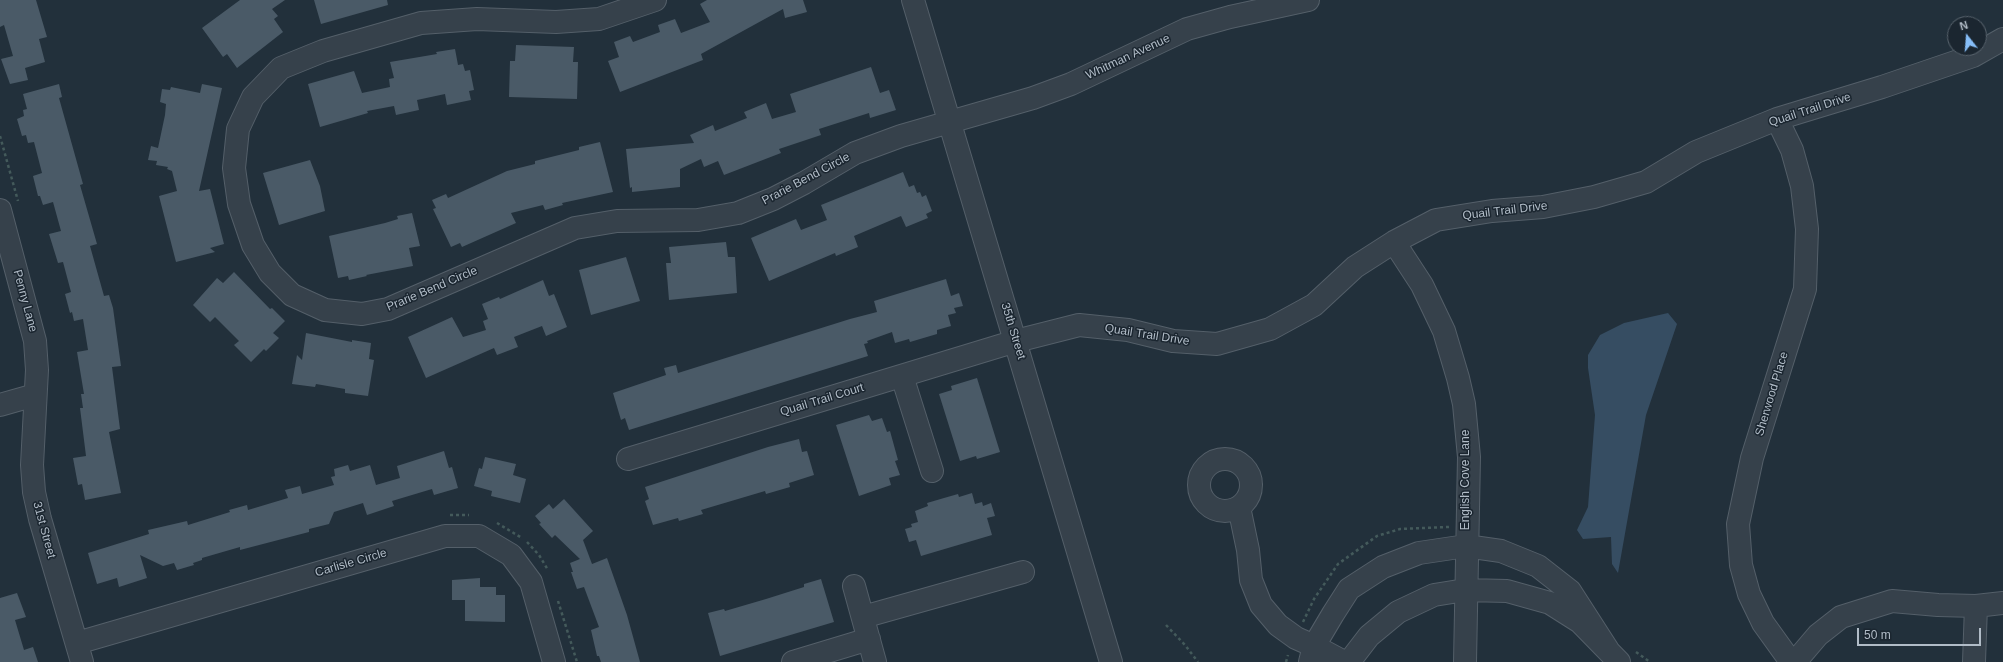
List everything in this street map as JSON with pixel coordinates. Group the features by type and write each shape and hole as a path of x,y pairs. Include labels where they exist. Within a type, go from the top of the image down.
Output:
{"street":[{"name":"Prarie Bend Circle","path":"655,0 599,19 556,22 477,19 421,23 323,51 280,68 253,96 238,129 234,168 239,204 253,245 270,273 292,295 325,310 362,314 388,309 575,228 617,221 698,220 738,213 773,199 804,183 855,153 950,122"},
{"name":"35th Street","path":"913,0 1111,662"},
{"name":"Whitman Avenue","path":"950,122 1033,98 1070,84 1187,29 1230,17 1308,0"},
{"name":"Quail Trail Drive","path":"1016,341 1079,326 1128,330 1173,341 1217,344 1270,329 1314,305 1355,267 1394,242 1436,220 1543,207 1594,197 1646,182 1696,152 1777,119 1882,87 1973,56 2003,39"},
{"name":"Sherwood Place","path":"1777,119 1792,150 1802,186 1806,229 1806,288 1752,458 1738,524 1741,565 1749,594 1763,623 1791,662"},
{"name":"Penny Lane","path":"0,210 35,341 37,370 35,395"},
{"name":"English Cove Lane","path":"1394,242 1422,284 1444,330 1464,404 1468,457 1465,662"},
{"name":"Quail Trail Court","path":"628,459 1016,341"},
{"path":"902,376 932,471"},
{"path":"0,404 35,395"},
{"name":"31st Street","path":"35,395 32,465 34,492 40,519 80,653"},
{"path":"1239,507 1248,550 1251,580 1262,605 1278,625 1296,638 1312,654 1344,662"},
{"name":"Carlisle Circle","path":"80,653 445,536 479,536 511,554 531,582 554,662"},
{"path":"1312,654 1332,614 1349,590 1384,567 1420,553 1466,546 1501,551 1538,566 1570,591 1613,656"},
{"path":"862,617 1023,572"},
{"path":"854,586 875,662"},
{"path":"1349,662 1369,636 1398,612 1434,595 1465,590 1507,591 1550,603 1580,622 1613,656"},
{"path":"1795,662 1818,635 1841,617 1892,601 1938,606 1976,606 2003,603"},
{"path":"1974,662 1976,606"},
{"path":"793,662 869,639"}],"path":[{"path":"1166,625 1186,645 1198,662"}],"water":[{"path":"1668,313 1677,324 1646,415 1618,573 1612,564 1611,537 1583,539 1577,530 1588,507 1595,415 1588,368 1588,355 1600,335 1624,323"}],"building":[{"path":"0,0 36,0 47,37 39,39 45,62 25,68 28,80 10,84 1,59 13,56 4,25 0,27"},
{"path":"240,0 285,0 272,9 278,16 274,19 283,32 237,68 227,54 223,57 202,28"},
{"path":"314,0 387,0 388,5 321,24"},
{"path":"707,0 803,0 807,12 785,18 783,9 701,54 703,60 620,92 608,61 619,57 614,42 630,36 633,42 660,32 658,25 675,19 681,33 710,22 700,4"},
{"path":"516,45 574,47 573,62 578,62 577,99 509,97 510,61 515,61"},
{"path":"455,49 458,65 463,64 465,71 470,70 474,90 469,91 471,100 447,105 445,94 417,100 419,110 396,115 394,106 367,111 368,113 320,127 308,84 354,71 362,93 390,87 389,79 394,78 390,62 437,54 436,52"},
{"path":"871,67 880,93 889,90 896,110 870,118 869,113 819,129 821,135 779,149 781,153 724,175 718,161 704,167 701,159 680,169 680,187 632,192 632,187 630,188 626,149 694,143 690,135 713,125 715,131 747,118 744,112 766,103 772,119 796,112 790,94"},
{"path":"59,84 62,97 59,98 83,184 80,185 97,244 90,246 104,296 109,295 113,308 121,366 112,367 120,429 109,432 121,493 85,500 82,484 78,485 73,458 86,456 80,408 83,408 81,394 84,394 77,352 88,350 83,319 74,321 72,312 70,313 65,294 71,292 63,262 58,263 49,234 61,231 53,202 43,205 40,196 38,196 33,176 42,173 34,142 28,143 26,135 22,136 17,119 24,116 23,110 27,109 23,94"},
{"path":"202,84 222,88 199,191 210,189 224,244 210,248 215,252 176,262 159,196 177,191 172,171 167,169 168,167 156,165 157,161 148,160 151,146 158,148 165,115 166,104 160,102 162,89 170,90 171,87 200,93"},
{"path":"600,142 613,192 562,203 563,205 545,210 543,205 511,213 516,223 462,247 460,243 451,247 433,209 436,208 432,200 446,194 448,198 507,171 535,164 535,161 579,150 579,147"},
{"path":"310,160 320,186 325,211 279,225 263,173"},
{"path":"903,172 909,187 914,185 917,193 920,192 922,197 926,195 932,211 926,214 928,218 906,227 901,216 854,236 858,247 836,256 835,253 769,281 751,238 796,219 801,230 827,220 821,205"},
{"path":"412,213 420,246 409,248 413,266 366,275 367,276 349,280 348,276 338,278 329,236 385,223 398,219 397,216"},
{"path":"726,242 728,257 735,257 737,293 669,300 666,263 671,263 669,247"},
{"path":"626,257 640,301 591,315 579,270"},
{"path":"234,272 270,309 272,308 285,321 273,333 279,338 266,351 264,349 251,362 234,345 239,341 215,317 210,322 193,305 217,278 223,283"},
{"path":"946,279 951,296 959,293 963,306 954,308 956,313 948,315 951,326 937,330 937,334 910,342 909,339 895,343 892,332 867,341 868,343 864,344 868,356 629,430 625,418 621,420 613,393 666,375 664,368 676,365 678,373 850,319 877,312 874,301"},
{"path":"543,280 549,296 554,294 567,327 546,336 542,326 514,337 518,347 497,355 494,348 426,378 408,337 452,317 463,337 486,330 483,321 488,319 482,304 499,297 500,299"},
{"path":"306,333 352,342 352,340 371,343 369,359 374,360 368,396 345,393 345,389 316,384 315,387 292,384 297,355 302,360"},
{"path":"977,378 1000,452 977,459 976,456 960,461 939,394 952,390 951,386"},
{"path":"869,415 872,421 882,418 887,432 890,431 898,460 895,461 900,475 889,478 891,485 859,496 836,425"},
{"path":"799,439 802,452 807,451 814,475 789,483 790,487 766,494 765,491 701,510 703,514 679,521 678,518 653,525 645,501 649,499 645,487 768,447"},
{"path":"444,451 449,468 452,467 458,488 434,495 432,489 392,501 394,506 367,515 363,503 334,512 329,524 309,529 309,532 240,550 240,547 202,558 202,560 193,563 194,565 177,570 174,563 163,566 140,555 147,578 119,587 117,578 97,584 88,553 149,534 148,530 187,521 188,525 247,505 248,510 288,498 285,490 300,486 302,494 334,485 331,477 335,476 334,469 348,465 350,471 370,465 376,485 400,478 397,466"},
{"path":"485,457 516,464 513,475 526,479 520,503 491,496 492,491 474,486 479,468 482,469"},
{"path":"972,493 975,504 982,502 983,506 991,503 995,516 987,518 992,535 921,556 916,540 909,542 905,529 912,527 911,524 918,522 915,511 928,506 927,503 958,494 959,497"},
{"path":"564,499 593,531 583,540 592,564 607,558 627,615 640,662 601,662 599,656 597,656 591,630 599,627 584,587 577,589 571,572 573,572 570,563 580,559 555,535 552,538 539,524 541,523 535,516 549,504 553,509"},
{"path":"480,578 480,587 496,587 496,595 505,595 505,622 465,621 465,600 452,600 452,580"},
{"path":"821,579 834,622 720,656 708,613 724,609 725,611 766,599 804,587 804,584"},
{"path":"17,593 26,617 15,620 24,650 33,647 38,662 0,662 0,598"}]}
